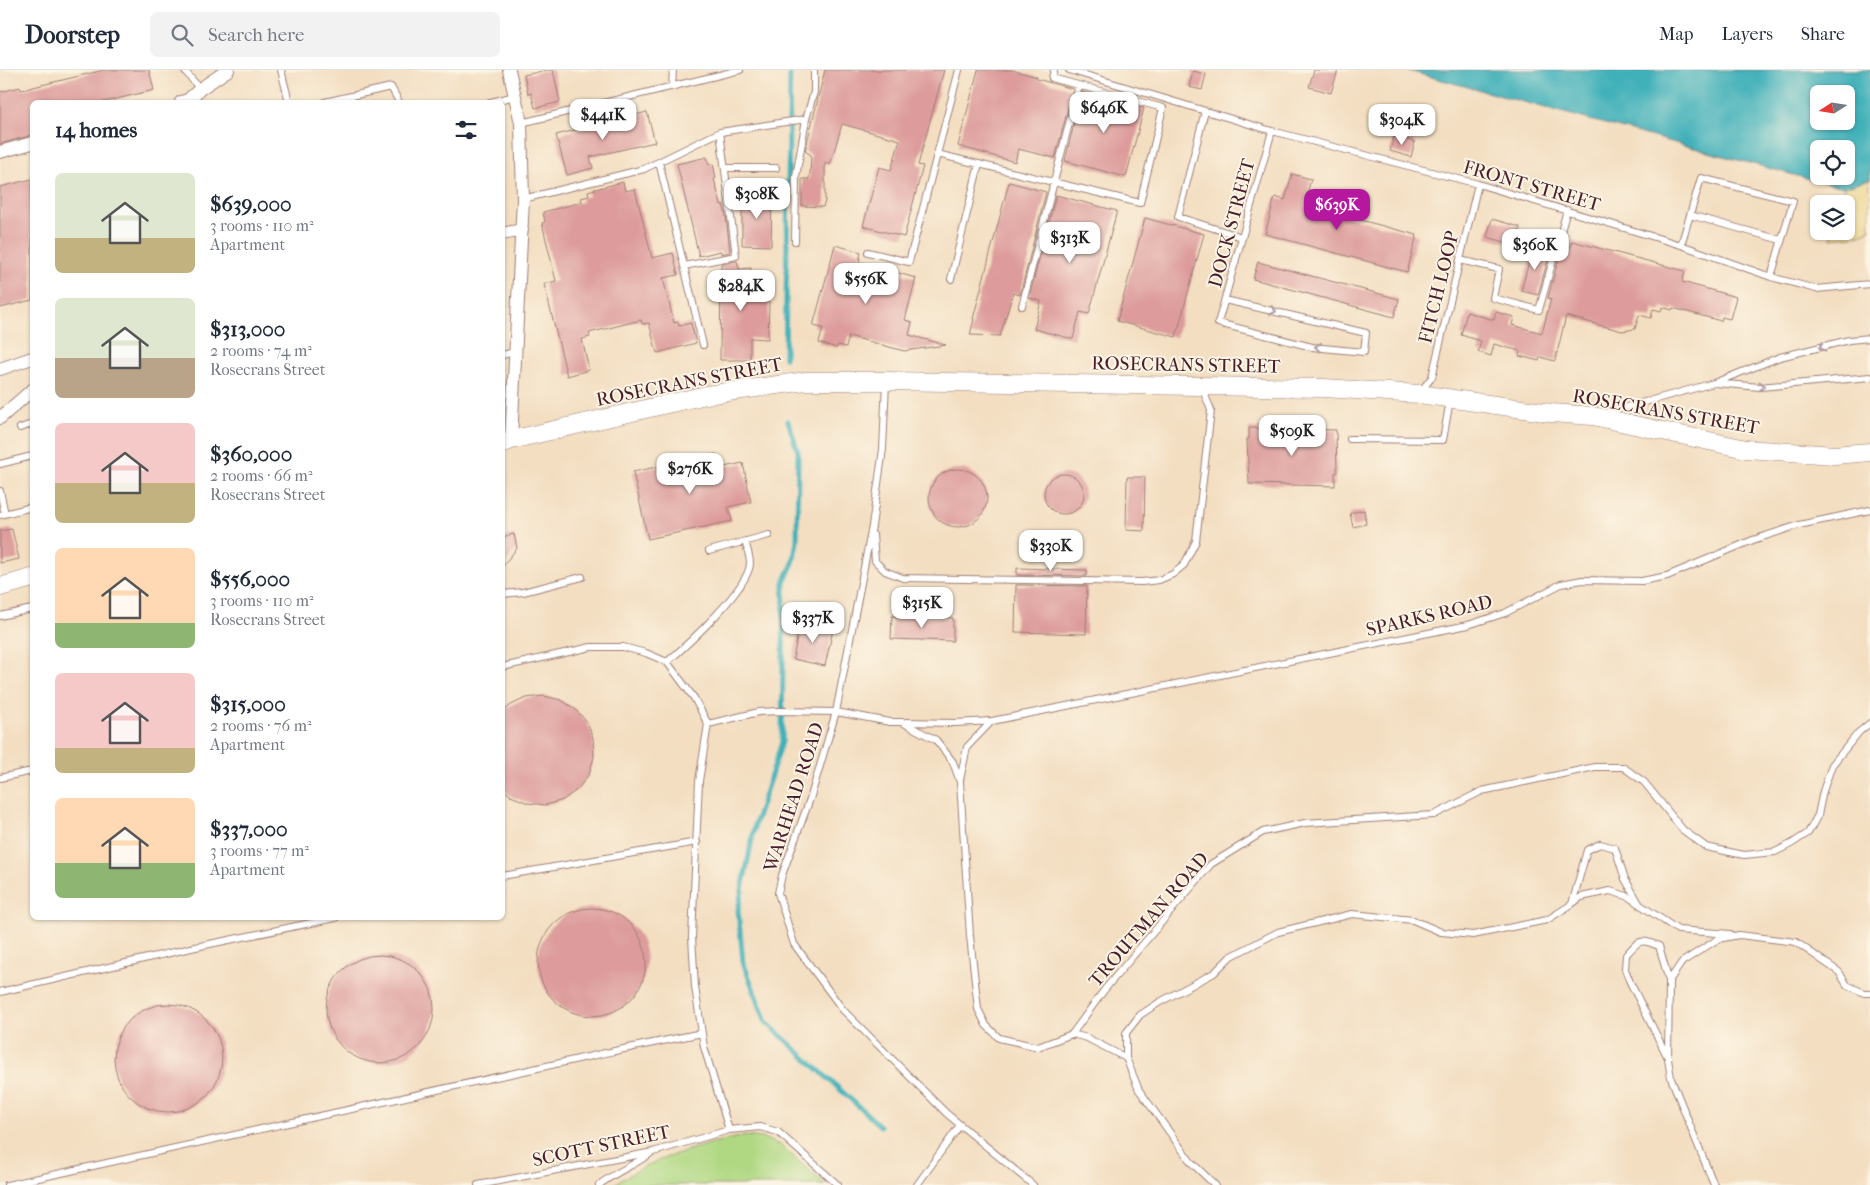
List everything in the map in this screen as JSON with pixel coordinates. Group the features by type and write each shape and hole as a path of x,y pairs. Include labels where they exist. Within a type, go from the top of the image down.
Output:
{"street":[{"path":"188,100 200,89 228,70"},
{"path":"507,442 509,353 522,230 523,199 521,123 510,70"},
{"path":"0,152 30,144"},
{"path":"505,233 522,230"},
{"path":"0,369 30,359"},
{"name":"ROSECRANS STREET","path":"507,442 706,395 806,381 886,381 1324,388 1419,394 1551,413 1593,416 1746,449 1834,455 1870,452"},
{"path":"0,418 30,392"},
{"path":"0,587 30,579"}],"lane":[{"path":"184,70 200,89"},
{"path":"281,70 288,100"},
{"path":"672,86 673,70"},
{"path":"521,123 740,70"},
{"path":"795,241 796,177 806,119 814,92 814,70"},
{"path":"868,252 909,262 958,70"},
{"path":"937,154 1140,203 1164,108 1052,78 1054,70"},
{"name":"FRONT STREET","path":"1069,70 1272,131 1478,184 1567,210 1681,245 1771,277 1816,289 1870,284"},
{"path":"1022,306 1079,85"},
{"path":"334,100 391,87 398,100"},
{"path":"499,100 515,96"},
{"path":"1205,110 1178,217 1242,237"},
{"path":"523,199 644,169 720,132 806,119"},
{"name":"DOCK STREET","path":"1225,300 1366,333 1364,352 1312,347 1218,324 1272,131"},
{"path":"684,266 736,256 720,132"},
{"path":"659,162 703,345"},
{"path":"951,279 979,164"},
{"path":"725,168 776,168"},
{"path":"1681,245 1701,178 1793,201 1771,277"},
{"name":"FITCH LOOP","path":"1419,394 1432,377 1478,184"},
{"path":"1460,260 1499,269 1493,298 1539,310 1567,210"},
{"path":"1690,215 1782,240"},
{"path":"1593,416 1714,383 1780,357 1849,340 1870,338"},
{"path":"1714,383 1760,387 1870,377"},
{"name":"WARHEAD ROAD","path":"886,381 883,449 872,526 836,712 811,796 782,875 778,893 794,944 844,1010 946,1114 1033,1185"},
{"path":"872,526 875,562 885,571 902,578 1142,582 1159,580 1173,574 1184,565 1196,541 1211,410 1201,386"},
{"path":"1350,439 1444,440 1451,399"},
{"path":"20,428 30,425"},
{"path":"0,464 30,456"},
{"path":"0,491 3,514 30,507"},
{"name":"SPARKS ROAD","path":"992,721 1468,625 1505,613 1561,584 1582,580 1642,581 1667,576 1753,540 1798,525 1870,510"},
{"path":"709,551 769,535"},
{"path":"667,662 688,644 735,594 746,577 750,564 745,541"},
{"path":"505,594 523,592 582,577"},
{"path":"0,616 30,608"},
{"path":"505,665 591,647 623,647 646,653 667,662 694,698 708,724 699,781 692,937 695,987 704,1048 729,1130"},
{"path":"708,724 759,712 778,711 836,712 890,722 956,723 992,721"},
{"path":"992,721 966,747 960,782 970,936 978,1009 986,1025 999,1038 1038,1047 1072,1034 1087,1038 1126,1058"},
{"path":"902,722 936,740 953,762 960,782"},
{"name":"TROUTMAN ROAD","path":"1072,1034 1105,989 1211,864 1262,832 1305,822 1434,815 1482,791 1596,767 1623,767 1644,782 1683,830 1706,847 1744,855 1776,852 1808,833 1818,815 1823,791 1832,765 1859,732 1870,723"},
{"path":"0,778 30,771"},
{"path":"505,875 697,842"},
{"path":"1572,904 1587,850 1600,844 1615,848 1625,879 1640,905"},
{"path":"1215,1185 1190,1162 1139,1090 1126,1058 1126,1033 1140,1015 1214,973 1230,958 1278,932 1352,914 1413,920 1441,932 1473,936 1547,920 1581,897 1610,891 1627,896 1678,930 1796,942 1839,972 1847,985 1864,993 1870,993"},
{"path":"0,992 200,946 325,920"},
{"path":"1669,981 1682,962 1718,939 1738,935"},
{"path":"1668,1059 1625,969 1626,955 1637,942 1645,941 1659,946 1669,981 1668,1059 1671,1078 1714,1185"},
{"path":"7,1185 702,1033"},
{"path":"917,1185 960,1125"},
{"name":"SCOTT STREET","path":"478,1185 653,1152 729,1130 760,1127 778,1132 838,1185"},
{"path":"600,1185 609,1177 642,1160 653,1152"}],"green space":[{"path":"744,1136 763,1138 780,1145 826,1185 613,1185 659,1160 710,1144"}],"sand":[{"path":"1870,115 1870,229 1861,235 1855,236 1855,195 1842,195 1844,187 1836,185 1855,185 1855,140 1810,140 1810,178 1700,150 1810,123 1810,130 1855,130 1855,119"}],"water":[{"path":"1405,70 1870,70 1870,179 1855,184 1855,140 1810,140 1810,179"}],"building":[{"path":"104,70 149,70 154,90 112,100 30,100 30,136 0,144 0,92 20,87 21,90"},
{"path":"553,70 560,102 535,108 531,93 528,94 524,75"},
{"path":"825,70 944,70 918,165 923,166 904,237 863,226 879,167 891,170 900,140 842,124 830,165 825,162 825,201 823,207 802,206 802,179 809,179 811,155 805,151"},
{"path":"978,70 1012,70 1073,89 1055,158 1018,149 1015,162 958,146"},
{"path":"1314,70 1338,70 1331,93 1309,87"},
{"path":"1193,71 1206,74 1202,90 1189,87"},
{"path":"1082,92 1144,108 1126,177 1065,161"},
{"path":"647,112 655,142 590,157 593,168 567,175 556,135"},
{"path":"1394,136 1415,142 1411,157 1390,151"},
{"path":"707,157 709,165 713,164 716,178 714,179 726,216 730,252 721,254 721,251 699,256 677,164"},
{"path":"1292,174 1311,179 1304,205 1417,235 1407,272 1265,234 1275,197 1285,200"},
{"path":"30,180 30,300 0,308 0,187"},
{"path":"623,182 625,191 635,189 652,258 673,253 678,275 663,278 674,323 678,322 679,326 691,323 696,343 657,353 649,323 642,324 641,320 589,333 590,337 582,339 589,370 567,376 544,284 556,281 542,223 545,222 543,212 582,202 581,198 589,196 588,191"},
{"path":"1009,182 1046,192 1020,295 1013,293 1000,336 970,335 973,319"},
{"path":"742,194 772,194 771,246 742,245"},
{"path":"1056,195 1117,211 1089,314 1080,312 1073,339 1034,329 1041,301 1029,298"},
{"path":"1145,218 1204,234 1176,337 1117,321"},
{"path":"1492,219 1520,227 1516,245 1487,237"},
{"path":"1572,241 1685,271 1682,282 1736,297 1730,319 1722,317 1721,321 1673,308 1672,310 1662,307 1661,311 1653,309 1651,318 1639,315 1635,329 1622,331 1566,316 1555,361 1540,357 1539,361 1519,356 1520,351 1494,344 1491,356 1478,352 1481,341 1461,335 1467,312 1494,320 1496,312 1514,317 1512,325 1542,333 1551,299 1548,298 1560,254 1567,257"},
{"path":"835,245 861,252 859,262 916,278 905,320 912,322 909,335 946,345 904,351 849,336 846,347 838,345 837,348 819,343 823,328 813,326"},
{"path":"1533,247 1550,252 1538,295 1521,291"},
{"path":"737,261 739,269 751,268 751,273 760,273 760,302 769,302 768,339 750,338 750,360 720,360 721,264"},
{"path":"1258,262 1399,299 1394,317 1253,279"},
{"path":"1249,428 1336,430 1337,473 1335,473 1335,486 1249,484 1247,439 1249,439"},
{"path":"716,454 719,468 743,463 751,502 728,507 732,521 648,539 633,472"},
{"path":"952,469 964,469 979,477 987,492 987,504 979,519 964,527 952,527 937,519 929,504 929,492 937,477"},
{"path":"1064,474 1078,480 1084,494 1078,508 1064,514 1050,508 1044,494 1050,480"},
{"path":"1127,477 1145,477 1144,531 1126,530"},
{"path":"1364,510 1366,524 1353,527 1350,513"},
{"path":"12,529 19,559 0,563 0,531"},
{"path":"514,534 517,548 505,563 505,536"},
{"path":"1017,568 1087,570 1087,576 1017,575"},
{"path":"1016,585 1087,586 1086,634 1015,632"},
{"path":"892,616 953,618 953,641 891,639"},
{"path":"800,622 833,629 825,666 793,659"},
{"path":"544,696 561,700 575,709 587,722 593,738 594,757 589,774 578,789 563,800 546,805 528,803 511,796 505,791 505,710 511,705 526,698"},
{"path":"592,908 613,912 630,924 642,941 646,962 642,983 630,1000 613,1012 592,1016 571,1012 554,1000 542,983 538,962 542,941 554,924 571,912"},
{"path":"380,955 401,959 418,971 430,988 434,1009 430,1030 418,1047 401,1059 380,1063 359,1059 342,1047 330,1030 326,1009 330,988 342,971 359,959"},
{"path":"168,1004 189,1008 206,1020 218,1037 222,1058 218,1079 206,1096 189,1108 168,1112 147,1108 130,1096 118,1079 114,1058 118,1037 130,1020 147,1008"}],"waterway":[{"path":"785,358 790,70"},
{"path":"788,421 798,452 797,541 793,563 784,582 782,742 755,824 738,910 743,962 766,1022 880,1126"}]}
